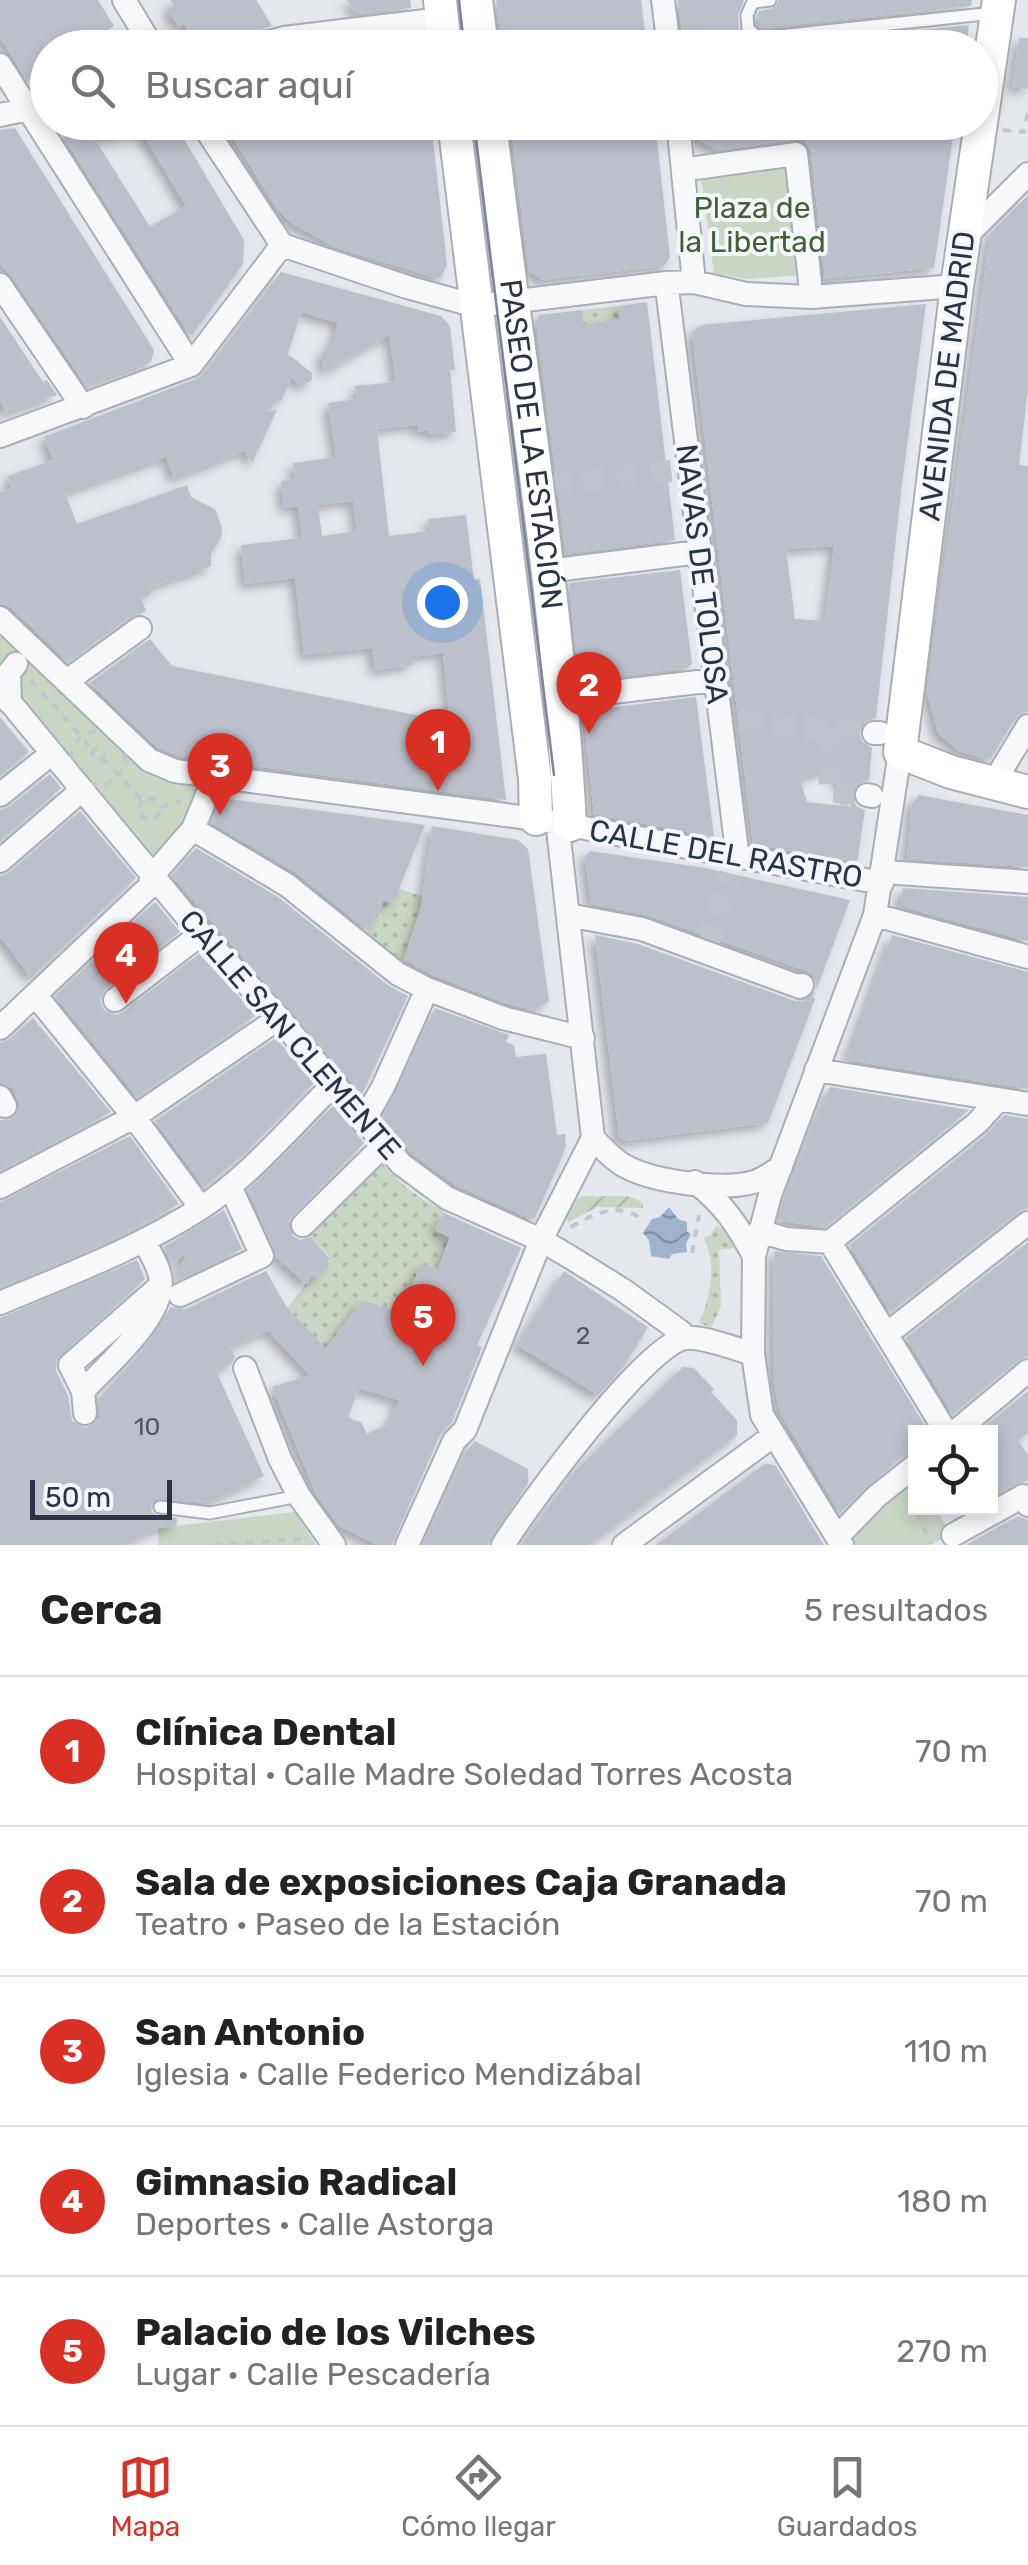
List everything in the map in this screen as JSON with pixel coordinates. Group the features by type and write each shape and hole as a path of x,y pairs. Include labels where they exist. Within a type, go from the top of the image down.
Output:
{"main road":[{"path":"476,0 480,30"},
{"name":"PASEO DE LA ESTACIÓN","path":"456,140 534,779 555,824"},
{"name":"PASEO DE LA ESTACIÓN","path":"492,140 562,698 555,824"},
{"name":"AVENIDA DE MADRID","path":"885,740 978,140"},
{"path":"885,740 1012,788"}],"street":[{"path":"124,0 142,30"},
{"path":"663,0 667,30"},
{"path":"363,30 442,22"},
{"path":"0,65 30,100"},
{"path":"0,115 30,109"},
{"path":"56,140 191,366"},
{"path":"213,140 282,245 476,306 694,282 746,294 811,297 957,286"},
{"path":"680,140 694,282"},
{"path":"696,168 796,154 810,282"},
{"path":"964,238 1028,174"},
{"path":"0,436 191,366 282,245"},
{"path":"0,285 82,408"},
{"name":"NAVAS DE TOLOSA","path":"668,296 715,680 730,721 734,863"},
{"path":"548,571 699,552"},
{"name":"CALLE DEL RASTRO","path":"0,618 149,760 175,771 555,824 883,877 1028,882"},
{"path":"67,681 140,628"},
{"path":"5,697 9,674 16,664"},
{"path":"562,698 715,680"},
{"name":"CALLE SAN CLEMENTE","path":"5,697 152,876 279,1018 401,1164 448,1198 541,1240 623,1290 681,1332"},
{"path":"1012,788 1002,768 1028,726"},
{"path":"885,740 883,877 875,916 759,1231 754,1256 754,1354 762,1415 840,1540 908,1471"},
{"path":"0,795 52,754"},
{"path":"0,1028 148,887 185,820 214,778"},
{"path":"0,861 82,790"},
{"path":"185,820 287,885 398,974 504,1018 583,1038"},
{"path":"407,1545 454,1441 465,1430 541,1240 593,1138 555,824"},
{"path":"568,915 642,929 800,987"},
{"path":"875,916 1028,957"},
{"path":"115,1000 202,934"},
{"path":"363,1122 427,989"},
{"path":"36,996 134,1117 201,1208"},
{"path":"0,1187 134,1117 279,1018"},
{"path":"816,1070 1028,1104"},
{"path":"0,1304 144,1240 201,1208 230,1186 335,1083"},
{"path":"759,1231 786,1239 830,1242 978,1123 1000,1099"},
{"path":"593,1138 619,1163 660,1178 730,1184 758,1182 781,1166"},
{"path":"303,1225 383,1146"},
{"path":"695,1182 716,1198 735,1221 754,1256"},
{"path":"84,1402 170,1290 262,1256 230,1186"},
{"path":"887,1334 1028,1223"},
{"path":"144,1240 170,1290"},
{"path":"830,1242 942,1425"},
{"path":"503,1545 546,1480 672,1342 687,1338 754,1354"},
{"path":"245,1368 280,1459 330,1543"},
{"path":"964,1425 1028,1372"},
{"path":"624,1545 774,1436"},
{"path":"942,1539 1023,1496 1028,1505"}],"lane":[{"path":"749,30 747,15 754,2 770,0"},
{"path":"819,30 998,6"},
{"path":"160,1507 210,1513 299,1496"}],"path":[{"path":"1003,130 1024,132 1028,111"},
{"path":"16,664 94,750 102,751 102,758 142,800 154,799 161,807"},
{"path":"108,731 124,750 126,761 118,776 102,785 84,782 70,760 74,742 81,735 108,731"},
{"path":"142,800 139,813 147,820 157,818 161,807"},
{"path":"161,807 183,801 185,820"},
{"path":"692,1252 700,1219 698,1210"},
{"path":"541,1240 607,1211 628,1212 640,1218"},
{"path":"930,1515 942,1539"},
{"path":"214,1545 330,1543"}],"green space":[{"name":"Plaza de la Libertad","path":"788,165 803,275 748,279 714,273 701,177"},
{"path":"618,306 623,344 592,323 583,325 582,310"},
{"path":"0,625 138,762 205,794 158,860 121,826 0,679"},
{"path":"399,889 424,897 401,967 366,936 383,900 393,903"},
{"path":"378,1158 408,1189 445,1211 435,1229 449,1238 438,1269 421,1264 401,1313 362,1300 326,1349 287,1308 331,1259 306,1231"},
{"path":"584,1195 629,1197 643,1204 643,1208 597,1207 569,1222 560,1211 574,1206"},
{"path":"716,1226 725,1229 734,1248 719,1250 721,1306 711,1329 699,1322 711,1280 704,1238"},
{"path":"908,1479 908,1515 939,1515 953,1535 928,1545 848,1545 838,1536"},
{"path":"295,1512 316,1545 158,1545 158,1528"}],"water":[{"path":"669,1207 678,1219 687,1222 691,1235 686,1243 687,1252 672,1254 669,1259 651,1256 649,1240 643,1233 652,1219"}],"building":[{"path":"0,0 98,0 114,26 107,30 30,30 30,77 26,79 0,37"},
{"path":"170,0 256,0 272,26 257,30 188,30 184,24 179,27 167,10 174,6"},
{"path":"347,0 410,0 411,8 356,14"},
{"path":"496,0 641,0 645,30 500,30"},
{"path":"678,0 744,0 738,15 739,30 682,30"},
{"path":"779,0 972,0 971,6 762,28 757,24 759,11 775,8"},
{"path":"969,25 968,30 921,30"},
{"path":"1019,38 1028,38 1028,89 1012,87"},
{"path":"15,128 154,350 151,362 86,385 0,264 0,130"},
{"path":"65,140 96,140 150,227 186,206 146,140 185,140 244,240 243,264 193,334 189,334"},
{"path":"234,140 433,140 447,265 440,279 334,247 290,222 277,209"},
{"path":"512,140 657,140 670,257 664,266 542,280 529,271"},
{"path":"700,140 790,140 717,150"},
{"path":"805,140 952,140 934,268 825,279 811,152"},
{"path":"1028,195 1028,390 1019,465 1028,466 1028,711 1016,717 990,760 959,751 938,733 927,692 990,234"},
{"path":"281,272 441,316 450,326 456,432 430,435 429,430 419,432 418,425 377,429 389,536 430,531 428,519 466,515 474,580 480,579 506,800 179,756 157,747 90,683 150,639 172,666 450,722 443,653 412,657 413,665 375,670 372,648 304,655 295,578 245,584 241,545 302,538 298,506 284,508 281,481 295,479 293,463 336,457 328,403 357,399 355,386 396,382 389,335 324,372 321,354 332,345 338,323 301,312 288,354 312,373 312,380 301,387 292,377 282,399 262,412 277,410 252,463 245,451 174,478 166,457 65,493 77,524 187,485 191,497 215,509 222,528 221,538 211,553 211,566 149,588 151,594 141,599 146,611 131,616 68,662 10,607 0,603 0,492 11,488 8,476 53,460 44,437 201,377","holes":["353,501 357,531 322,536 318,505"]},
{"path":"647,302 675,540 566,554 536,321 540,315 582,310 583,325 620,319 618,306"},
{"path":"926,304 876,718 866,721 859,732 862,741 872,748 869,780 856,784 852,793 856,806 865,810 857,863 753,844 692,333 701,325","holes":["834,546 825,621 795,619 786,549","831,767 852,807 807,802 800,779"]},
{"path":"0,317 43,382 47,380 57,395 5,413 0,399"},
{"path":"680,570 692,664 687,668 579,681 569,583"},
{"path":"696,697 714,837 594,814 583,711"},
{"path":"0,717 29,752 0,776"},
{"path":"50,774 61,788 0,841 0,810"},
{"path":"919,795 1028,815 1028,867 907,859 912,803"},
{"path":"222,798 425,825 393,903 384,900 368,931 295,872 212,823"},
{"path":"80,811 136,878 31,978 0,936 0,876 10,872"},
{"path":"432,826 518,840 528,849 549,1001 534,1010 508,1004 433,975 404,959 420,914"},
{"path":"196,848 278,897 389,986 408,996 362,1094 172,876"},
{"path":"590,851 705,868 850,900 817,988 813,975 807,971 647,915 591,904 585,856"},
{"path":"903,888 1028,897 1028,941 900,906"},
{"path":"155,902 180,932 105,989 100,1001 104,1010 116,1015 123,1012 199,954 256,1015 137,1097 55,996"},
{"path":"595,935 638,944 795,1001 804,1001 815,991 768,1123 624,1141 619,1137"},
{"path":"892,935 1028,972 1028,1089 847,1060"},
{"path":"435,1008 509,1035 506,1042 514,1045 516,1057 546,1054 557,1135 565,1134 566,1147 534,1220 455,1185 411,1153 382,1118"},
{"path":"33,1018 111,1112 0,1170 0,1120 13,1119 20,1105 13,1089 0,1082 0,1043"},
{"path":"276,1038 314,1083 244,1154 204,1187 155,1121"},
{"path":"830,1087 969,1110 825,1227 780,1221 799,1160"},
{"path":"333,1106 364,1143 289,1220 293,1236 300,1240 311,1237 330,1259 317,1279 312,1276 306,1284 277,1258 248,1190"},
{"path":"1004,1115 1028,1119 1028,1208 1019,1211 890,1312 850,1245 986,1135"},
{"path":"130,1136 179,1204 121,1235 0,1287 0,1202"},
{"path":"224,1210 242,1249 176,1280 187,1252 172,1265 164,1247"},
{"path":"444,1213 521,1248 477,1345 482,1347 452,1422 440,1435 392,1545 377,1545 339,1526 316,1494 272,1387 310,1375 268,1331 230,1347 235,1357 231,1364 216,1371 264,1476 208,1503 155,1499 152,1512 177,1518 176,1526 158,1528 121,1545 0,1545 0,1318 137,1260 145,1279 56,1360 72,1421 87,1428 99,1418 99,1399 145,1347 171,1307 186,1309 266,1271 287,1308 326,1349 362,1300 401,1312 421,1264 438,1269 450,1238 435,1230","holes":["359,1388 399,1400 390,1423 367,1434 361,1422 348,1418"]},
{"path":"1028,1242 1028,1356 953,1414 906,1338"},
{"path":"774,1251 821,1256 925,1425 908,1425 908,1452 840,1513 780,1413 773,1379"},
{"path":"564,1271 648,1327 622,1369 598,1395 517,1345"},
{"path":"683,1367 694,1368 714,1389 711,1392 737,1420 737,1435 589,1545 521,1545 576,1470"},
{"path":"1028,1391 1028,1433 1018,1440 1028,1455 1028,1480 998,1492 998,1425 987,1425"},
{"path":"475,1441 528,1469 528,1483 488,1545 423,1545 467,1450"},
{"path":"766,1463 776,1466 824,1545 656,1545"},
{"path":"1018,1516 1028,1520 1028,1545 966,1545"}],"tunnel":[{"path":"551,485 688,469"},
{"path":"739,722 874,733"},
{"path":"827,729 830,791 867,795"},
{"path":"707,947 731,874"}],"tram line":[{"path":"459,0 462,30"},
{"path":"476,140 554,775"}],"place":[{"name":"Sala de exposiciones Caja Granada","path":"589,734"},
{"name":"Clínica Dental","path":"438,791"},
{"name":"San Antonio","path":"220,815"},
{"name":"Gimnasio Radical","path":"126,1004"},
{"name":"Palacio de los Vilches","path":"423,1366"}]}
